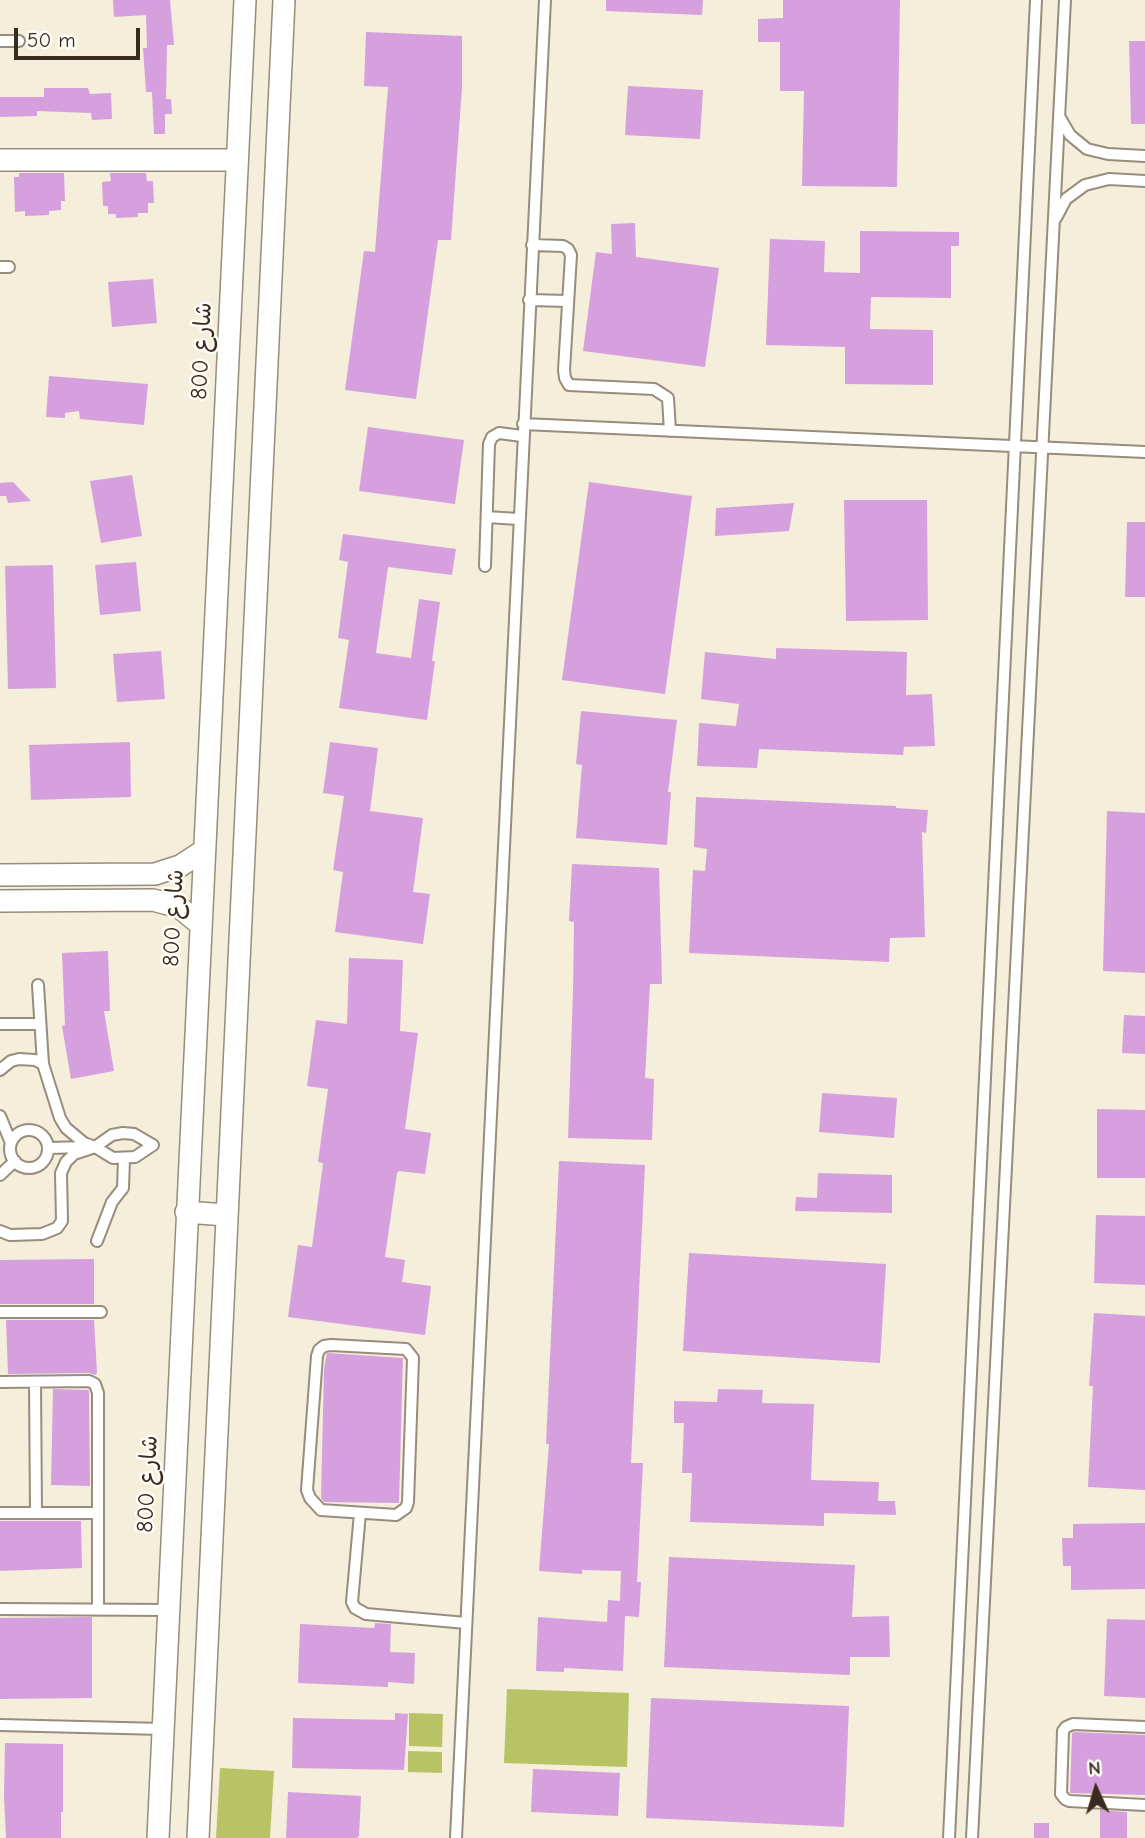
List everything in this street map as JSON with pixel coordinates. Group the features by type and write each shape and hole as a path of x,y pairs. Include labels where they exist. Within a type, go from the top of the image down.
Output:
{"street":[{"name":"شارع 800","path":"158,1838 245,0"},
{"path":"198,1838 284,0"},
{"path":"0,160 237,160"},
{"path":"215,620 254,621"},
{"path":"0,875 155,874 180,866 203,851"},
{"path":"0,901 153,900 179,907 200,923"},
{"path":"186,1212 226,1215"}],"lane":[{"path":"456,1838 545,0"},
{"path":"949,1838 1036,0"},
{"path":"972,1838 1065,0"},
{"path":"0,41 19,41"},
{"path":"1059,116 1070,135 1087,149 1108,154 1145,156"},
{"path":"1054,221 1066,200 1085,185 1109,179 1145,181"},
{"path":"532,245 563,246 571,255 564,370 569,384 654,389 668,398 670,431"},
{"path":"529,300 568,301"},
{"path":"485,566 489,444 492,437 499,433 523,430 670,431 1145,452"},
{"path":"487,517 518,519"},
{"path":"0,1231 10,1235 43,1234 57,1228 62,1220 61,1173 74,1154 95,1147 102,1140 123,1133 134,1134 153,1145 135,1157 113,1158 95,1147 75,1136 60,1118 43,1064 38,985"},
{"path":"0,1024 40,1024"},
{"path":"0,1070 11,1061 19,1059 35,1060 43,1064"},
{"path":"0,1115 11,1143"},
{"path":"32,1130 43,1136 48,1148 39,1165 26,1168 15,1161 10,1149 19,1132 32,1130"},
{"path":"48,1148 95,1147"},
{"path":"97,1241 112,1202 123,1188 124,1159"},
{"path":"0,1175 15,1161"},
{"path":"0,1312 101,1312"},
{"path":"324,1346 406,1349 413,1357 406,1508 396,1515 360,1513 321,1510 307,1490 317,1356 324,1346"},
{"path":"0,1382 89,1381 95,1384 98,1393 98,1609"},
{"path":"35,1382 36,1513"},
{"path":"0,1513 98,1513"},
{"path":"360,1513 352,1602 355,1608 366,1614 467,1623"},
{"path":"0,1609 169,1610"},
{"path":"1145,1727 1073,1724 1066,1727 1063,1731 1061,1794 1069,1801 1145,1805"},
{"path":"0,1725 163,1729"}],"green space":[{"path":"507,1689 629,1693 627,1767 504,1763"},
{"path":"409,1713 443,1714 442,1747 409,1746"},
{"path":"408,1751 442,1752 442,1773 408,1772"},
{"path":"220,1768 274,1771 270,1838 216,1838"}],"building":[{"path":"113,0 170,0 174,45 167,45 166,99 171,99 172,114 165,114 165,134 154,134 152,92 146,92 143,48 147,48 146,15 114,17"},
{"path":"606,0 703,0 702,15 606,11"},
{"path":"783,0 900,0 897,187 802,186 804,91 780,91 780,42 758,42 758,19 783,18"},
{"path":"366,32 462,36 462,88 451,240 438,240 416,399 345,390 364,251 375,252 388,87 364,86"},
{"path":"1129,41 1145,41 1145,124 1131,124"},
{"path":"628,86 703,90 700,139 625,135"},
{"path":"44,88 88,88 90,94 111,93 112,119 92,120 91,113 37,111 37,116 0,117 0,97 44,97"},
{"path":"19,173 64,173 65,201 61,201 61,210 49,211 49,215 25,216 25,211 15,212 14,177 19,177"},
{"path":"110,173 146,173 147,181 153,181 154,203 148,203 148,213 138,213 138,217 116,218 116,214 108,214 108,206 103,206 102,182 111,181"},
{"path":"635,223 636,257 719,268 705,367 583,351 596,252 612,254 611,224"},
{"path":"860,231 959,232 959,246 951,246 951,298 871,297 870,329 933,330 933,385 845,384 845,347 766,345 770,239 825,241 824,272 860,273"},
{"path":"153,279 157,323 112,327 108,282"},
{"path":"49,376 148,384 144,425 80,419 79,411 65,413 65,418 46,417"},
{"path":"368,427 464,440 455,504 359,491"},
{"path":"132,475 142,536 101,543 90,481"},
{"path":"13,482 31,501 8,503 6,496 0,496 0,483"},
{"path":"589,482 692,496 665,694 562,680"},
{"path":"844,500 927,500 928,620 846,621"},
{"path":"794,503 789,531 715,536 716,508"},
{"path":"1127,522 1145,522 1145,597 1125,597"},
{"path":"343,534 456,549 452,575 388,567 376,653 411,658 419,599 440,602 427,720 339,708 349,640 338,638 348,562 339,560"},
{"path":"136,562 141,611 100,615 95,565"},
{"path":"53,565 56,688 8,689 5,566"},
{"path":"776,648 907,652 906,695 932,694 935,746 904,747 903,755 759,749 757,768 697,766 699,723 736,726 739,704 701,699 705,652 776,659"},
{"path":"161,651 165,699 117,702 113,654"},
{"path":"581,711 677,720 668,792 671,792 667,845 576,838 582,765 576,764"},
{"path":"130,742 131,797 31,800 29,745"},
{"path":"330,742 378,748 370,811 423,818 413,892 430,894 423,944 335,932 343,872 333,870 344,796 323,793"},
{"path":"696,797 896,806 928,810 926,833 922,832 925,937 890,938 889,962 689,953 693,870 705,871 707,849 694,847"},
{"path":"1107,811 1145,813 1145,973 1103,971"},
{"path":"572,864 659,868 662,984 650,984 645,1078 654,1079 652,1140 568,1138 573,991 574,922 569,921"},
{"path":"108,951 110,1011 104,1011 114,1071 71,1079 62,1026 65,1025 62,953"},
{"path":"349,958 403,960 400,1031 418,1033 405,1129 431,1133 425,1174 397,1173 385,1257 405,1260 402,1282 431,1286 425,1335 288,1317 298,1245 312,1247 323,1163 318,1162 328,1089 307,1086 316,1020 347,1024"},
{"path":"1124,1015 1145,1016 1145,1054 1122,1053"},
{"path":"822,1093 897,1098 894,1138 819,1132"},
{"path":"1097,1109 1145,1110 1145,1178 1097,1178"},
{"path":"559,1161 645,1165 631,1463 643,1463 637,1582 641,1582 639,1617 625,1616 623,1671 564,1668 564,1672 536,1671 538,1617 607,1622 608,1600 620,1601 621,1571 582,1570 582,1574 539,1571 549,1444 546,1444"},
{"path":"818,1173 892,1175 892,1213 795,1211 796,1197 817,1198"},
{"path":"1096,1215 1145,1216 1145,1285 1094,1283"},
{"path":"689,1253 886,1264 880,1363 683,1351"},
{"path":"94,1259 94,1304 0,1304 0,1260"},
{"path":"1094,1313 1145,1316 1145,1490 1088,1487 1093,1386 1089,1386"},
{"path":"6,1320 94,1320 97,1373 8,1374"},
{"path":"327,1353 403,1358 399,1503 324,1502 321,1498 324,1369"},
{"path":"53,1389 89,1390 90,1486 51,1485"},
{"path":"718,1389 763,1390 762,1403 814,1404 811,1480 879,1482 878,1501 895,1501 896,1515 824,1513 824,1526 690,1522 692,1473 682,1473 684,1423 674,1423 674,1401 717,1402"},
{"path":"0,1521 81,1521 82,1568 0,1571"},
{"path":"1145,1523 1145,1589 1071,1590 1071,1566 1063,1566 1062,1538 1073,1538 1073,1524"},
{"path":"669,1557 855,1565 852,1617 889,1616 890,1657 850,1657 850,1675 664,1667"},
{"path":"92,1617 92,1698 0,1699 0,1618"},
{"path":"1107,1619 1145,1620 1145,1698 1104,1696"},
{"path":"375,1623 391,1624 390,1652 415,1653 414,1684 388,1682 388,1687 298,1683 300,1624 374,1628"},
{"path":"651,1698 849,1706 844,1827 646,1818"},
{"path":"395,1713 408,1714 404,1770 292,1768 293,1718 395,1720"},
{"path":"1074,1732 1145,1735 1145,1795 1070,1793"},
{"path":"5,1743 63,1744 61,1838 6,1838"},
{"path":"533,1769 620,1773 618,1816 531,1812"},
{"path":"288,1792 361,1796 359,1836 286,1838"},
{"path":"1100,1810 1127,1812 1127,1838 1100,1838"},
{"path":"1034,1823 1049,1823 1049,1838 1034,1838"}]}
